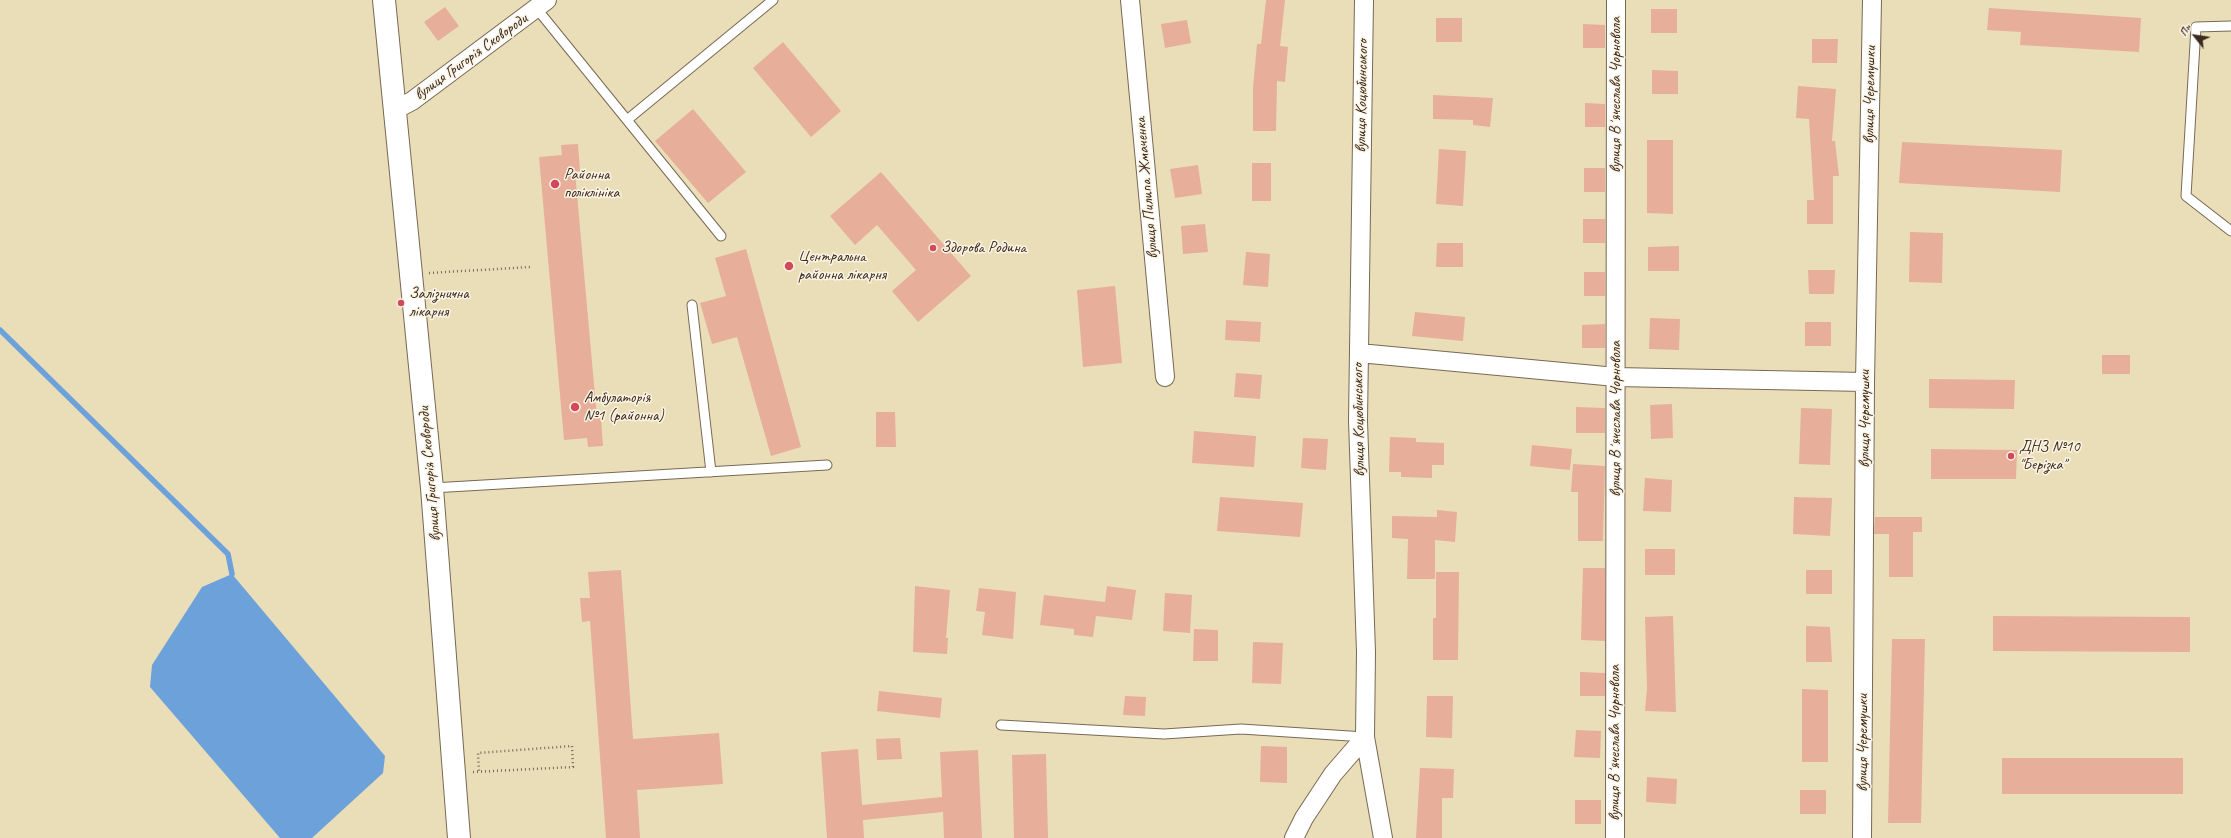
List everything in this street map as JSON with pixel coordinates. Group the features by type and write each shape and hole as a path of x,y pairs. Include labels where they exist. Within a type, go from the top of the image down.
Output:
{"street":[{"name":"вулиця Григорія Сковороди","path":"384,0 432,488 459,838"},
{"name":"вулиця Пилипа Жмаченка","path":"1130,0 1165,377"},
{"name":"вулиця Коцюбинського","path":"1364,0 1358,421 1366,652 1365,737 1383,838"},
{"name":"вулиця Вʼячеслава Чорновола","path":"1615,838 1616,0"},
{"name":"вулиця Черемушки","path":"1862,838 1865,382 1872,0"},
{"name":"вулиця Григорія Сковороди","path":"394,111 412,101 542,4"},
{"path":"1359,353 1616,377 1865,382"},
{"path":"1294,838 1304,818 1333,774 1365,737"}],"lane":[{"path":"627,120 772,0"},
{"path":"542,4 627,120 721,236"},
{"path":"2231,26 2196,27 2186,196 2231,231"},
{"path":"692,305 711,472"},
{"path":"432,488 827,465"},
{"path":"1001,725 1164,734 1241,728 1365,737"}],"path":[{"path":"422,273 531,267"},
{"path":"470,773 573,767 572,746 478,753 479,772"}],"water":[{"path":"232,574 385,756 383,773 312,838 280,838 150,687 152,665 202,587"}],"building":[{"path":"1266,0 1285,0 1280,46 1288,47 1285,82 1277,81 1276,131 1253,131 1253,88 1257,44 1261,44"},
{"path":"445,7 459,26 438,41 424,22"},
{"path":"1989,8 2141,18 2139,52 2020,45 2021,32 1987,30"},
{"path":"1651,9 1677,9 1677,33 1651,33"},
{"path":"1436,18 1462,18 1462,42 1436,42"},
{"path":"1187,20 1191,43 1165,48 1161,24"},
{"path":"1583,24 1605,25 1605,48 1583,48"},
{"path":"1812,39 1838,39 1837,63 1812,63"},
{"path":"783,42 841,111 811,137 753,68"},
{"path":"1652,70 1678,71 1678,94 1652,94"},
{"path":"1798,86 1836,89 1832,141 1835,141 1839,176 1833,176 1833,224 1807,224 1807,200 1814,200 1809,119 1796,118"},
{"path":"1433,95 1493,98 1490,127 1473,125 1473,120 1433,119"},
{"path":"1585,103 1605,104 1605,127 1585,127"},
{"path":"693,109 746,172 708,203 655,141"},
{"path":"1647,140 1673,140 1673,214 1647,213"},
{"path":"1902,142 2062,150 2060,192 1899,183"},
{"path":"578,144 580,171 575,172 597,418 601,418 603,446 588,447 587,438 564,440 539,157 562,155 561,145"},
{"path":"1439,149 1466,151 1463,206 1436,204"},
{"path":"1252,163 1271,163 1271,201 1252,201"},
{"path":"1198,165 1202,194 1175,198 1170,169"},
{"path":"1584,168 1605,168 1605,192 1584,192"},
{"path":"881,172 971,276 918,322 892,291 916,270 877,225 855,245 830,216"},
{"path":"1583,219 1605,219 1605,243 1583,243"},
{"path":"1205,224 1208,252 1183,254 1181,226"},
{"path":"1910,232 1943,233 1942,283 1909,282"},
{"path":"1437,243 1463,243 1463,267 1436,267"},
{"path":"1679,246 1679,271 1648,271 1648,247"},
{"path":"746,249 801,447 771,456 737,337 712,344 700,303 726,296 715,258"},
{"path":"1246,252 1270,254 1268,287 1243,285"},
{"path":"1808,270 1835,270 1834,294 1809,294"},
{"path":"1584,272 1605,272 1605,296 1584,296"},
{"path":"1115,286 1122,363 1083,367 1077,290"},
{"path":"1415,312 1465,317 1463,341 1412,336"},
{"path":"1650,318 1680,319 1679,350 1649,349"},
{"path":"1226,320 1261,322 1260,342 1225,340"},
{"path":"1805,322 1831,322 1831,346 1805,346"},
{"path":"1605,324 1605,348 1582,348 1582,325"},
{"path":"2102,355 2130,355 2130,374 2102,374"},
{"path":"1236,373 1262,375 1260,399 1234,397"},
{"path":"1929,379 2015,380 2014,409 1929,408"},
{"path":"1672,404 1673,438 1651,439 1650,405"},
{"path":"1576,407 1605,408 1605,433 1576,433"},
{"path":"1801,408 1832,409 1830,465 1799,464"},
{"path":"876,412 895,412 896,447 876,447"},
{"path":"1194,431 1256,436 1254,467 1192,463"},
{"path":"1390,437 1416,438 1416,442 1444,443 1444,465 1432,465 1432,478 1401,477 1401,472 1389,472"},
{"path":"1303,438 1328,439 1326,470 1301,468"},
{"path":"1532,445 1572,449 1570,470 1530,466"},
{"path":"1931,449 2017,450 2016,479 1931,479"},
{"path":"1573,464 1605,466 1603,541 1578,541 1578,492 1571,492"},
{"path":"1645,478 1672,480 1671,512 1643,511"},
{"path":"1220,497 1303,503 1300,537 1217,531"},
{"path":"1794,497 1832,498 1830,536 1793,534"},
{"path":"1437,510 1457,512 1455,542 1435,540 1435,579 1407,579 1408,539 1392,538 1392,516 1437,517"},
{"path":"1875,517 1922,517 1922,532 1913,532 1913,577 1889,577 1889,534 1874,534"},
{"path":"1645,549 1675,549 1675,575 1645,575"},
{"path":"1583,568 1605,568 1605,641 1581,640"},
{"path":"621,570 633,739 719,733 723,784 637,790 640,838 606,838 590,621 582,622 580,598 590,598 588,572"},
{"path":"1806,570 1832,570 1832,594 1806,594"},
{"path":"1436,572 1459,572 1458,660 1433,660 1433,618 1436,618"},
{"path":"915,586 950,590 946,638 948,638 947,654 913,652"},
{"path":"1107,586 1136,590 1132,620 1096,616 1093,637 1074,635 1074,629 1040,625 1044,595 1105,602"},
{"path":"979,588 1016,592 1013,639 982,635 985,612 976,611"},
{"path":"1165,593 1192,595 1190,633 1163,631"},
{"path":"1673,616 1676,712 1645,711 1647,688 1645,617"},
{"path":"1993,616 2190,617 2190,652 1993,651"},
{"path":"1806,626 1830,627 1832,662 1806,662"},
{"path":"1194,629 1218,630 1218,661 1193,661"},
{"path":"1892,639 1925,639 1921,823 1888,823"},
{"path":"1253,642 1283,643 1281,684 1252,683"},
{"path":"1580,672 1605,673 1605,696 1580,696"},
{"path":"1802,689 1828,690 1828,762 1802,762"},
{"path":"879,691 942,698 940,718 877,711"},
{"path":"1125,696 1146,697 1145,716 1123,715"},
{"path":"1427,696 1453,696 1452,738 1426,737"},
{"path":"1576,730 1601,731 1600,758 1574,757"},
{"path":"900,738 902,759 877,760 876,739"},
{"path":"1261,746 1287,747 1287,783 1260,782"},
{"path":"858,749 862,805 942,797 940,752 978,750 982,838 944,838 943,812 863,820 864,838 827,838 821,752"},
{"path":"1046,754 1048,838 1014,838 1012,755"},
{"path":"2002,758 2183,758 2183,794 2002,794"},
{"path":"1420,768 1454,769 1453,798 1442,798 1442,838 1416,838"},
{"path":"1647,777 1677,779 1676,804 1646,802"},
{"path":"1800,790 1826,790 1826,814 1800,814"},
{"path":"1575,800 1601,800 1601,824 1575,824"}],"waterway":[{"path":"0,330 228,554 232,574"}],"place":[{"name":"Районна поліклініка","path":"555,184"},
{"name":"Здорова Родина","path":"933,248"},
{"name":"Центральна районна лікарня","path":"789,266"},
{"name":"Залізнична лікарня","path":"401,303"},
{"name":"Амбулаторія №1 (районна)","path":"575,407"},
{"name":"ДНЗ №10 \"Берізка\"","path":"2011,456"}]}
